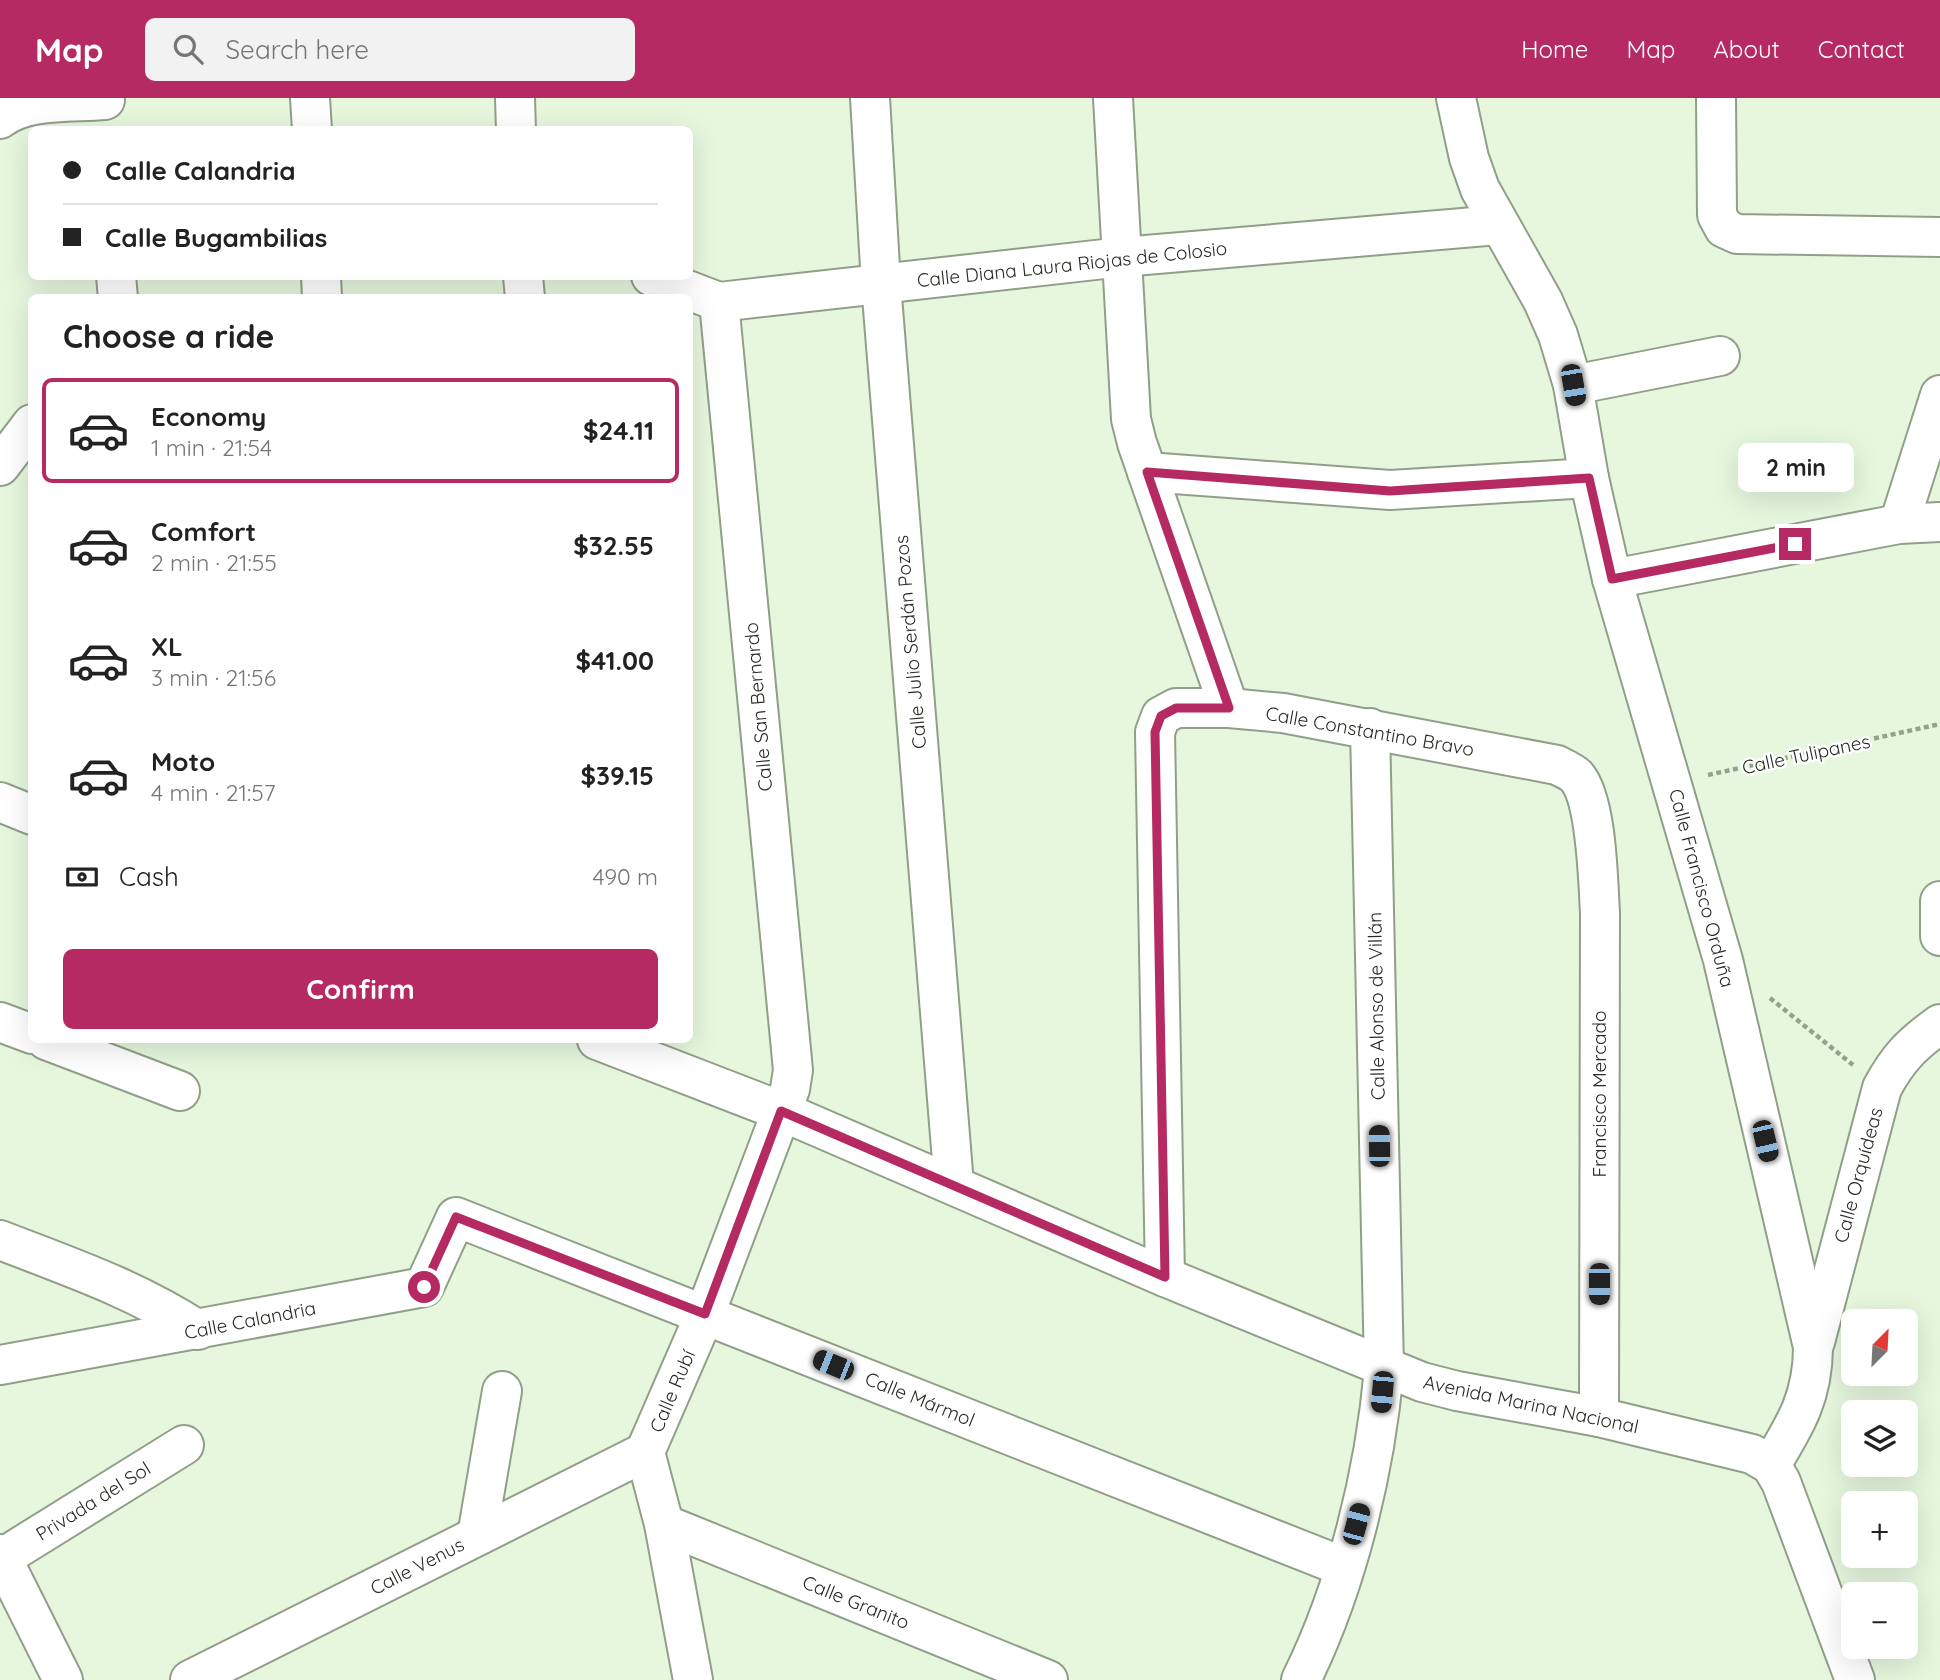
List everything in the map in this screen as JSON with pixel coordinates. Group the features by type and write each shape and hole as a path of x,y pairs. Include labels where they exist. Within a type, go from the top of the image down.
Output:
{"street":[{"path":"310,98 312,126"},
{"path":"515,98 516,126"},
{"name":"Calle Julio Serdán Pozos","path":"870,98 881,284 954,1185"},
{"path":"1113,98 1131,419 1229,708"},
{"name":"Calle Francisco Orduña","path":"1457,98 1469,158 1480,189 1543,301 1558,335 1573,385 1589,478 1612,579 1723,960 1813,1347 1813,1370 1799,1419 1770,1465"},
{"path":"1716,98 1717,215 1724,229 1737,234 1940,237"},
{"path":"6,114 105,109"},
{"name":"Calle Diana Laura Riojas de Colosio","path":"661,280 719,302 1122,257 1498,225"},
{"name":"Calle San Bernardo","path":"719,302 793,1070 790,1089 781,1111"},
{"path":"1573,385 1720,356"},
{"path":"1899,524 1940,396"},
{"path":"0,466 28,429"},
{"path":"1147,472 1390,491 1589,478"},
{"path":"1612,579 1899,524 1940,522"},
{"name":"Calle Constantino Bravo","path":"1165,1277 1155,732 1161,716 1176,708 1229,708 1283,713 1557,765 1576,776"},
{"name":"Calle Alonso de Villán","path":"1301,1680 1315,1650 1344,1567 1367,1480 1380,1415 1384,1369 1370,728"},
{"name":"Francisco Mercado","path":"1576,776 1587,794 1595,841 1600,913 1599,1417"},
{"path":"0,802 28,813"},
{"path":"1940,901 1940,936"},
{"path":"0,1022 28,1032"},
{"name":"Calle Orquídeas","path":"1813,1347 1882,1088 1894,1065 1912,1044 1940,1024"},
{"path":"54,1043 180,1091"},
{"name":"Avenida Marina Nacional","path":"605,1043 781,1111 1384,1369 1457,1391 1599,1417 1752,1454 1770,1465"},
{"name":"Calle Rubí","path":"694,1680 664,1524 645,1452 705,1314 781,1111"},
{"name":"Calle Mármol","path":"456,1217 1344,1567"},
{"name":"Calle Calandria","path":"0,1365 198,1331 424,1287 456,1217"},
{"path":"0,1240 128,1290 159,1305 198,1331"},
{"path":"477,1536 502,1391"},
{"name":"Privada del Sol","path":"1,1556 184,1445"},
{"name":"Calle Venus","path":"190,1680 645,1452"},
{"path":"1770,1465 1781,1482 1855,1680"},
{"name":"Calle Granito","path":"664,1524 1048,1680"},
{"path":"1,1556 64,1680"}],"path":[{"name":"Calle Tulipanes","path":"1673,783 1940,724"},
{"path":"1765,994 1882,1088"}],"route":[{"path":"424,1287 456,1217 705,1314 781,1111 1165,1277 1155,732 1161,716 1176,708 1229,708 1147,472 1390,491 1589,478 1612,579 1795,544"}]}
